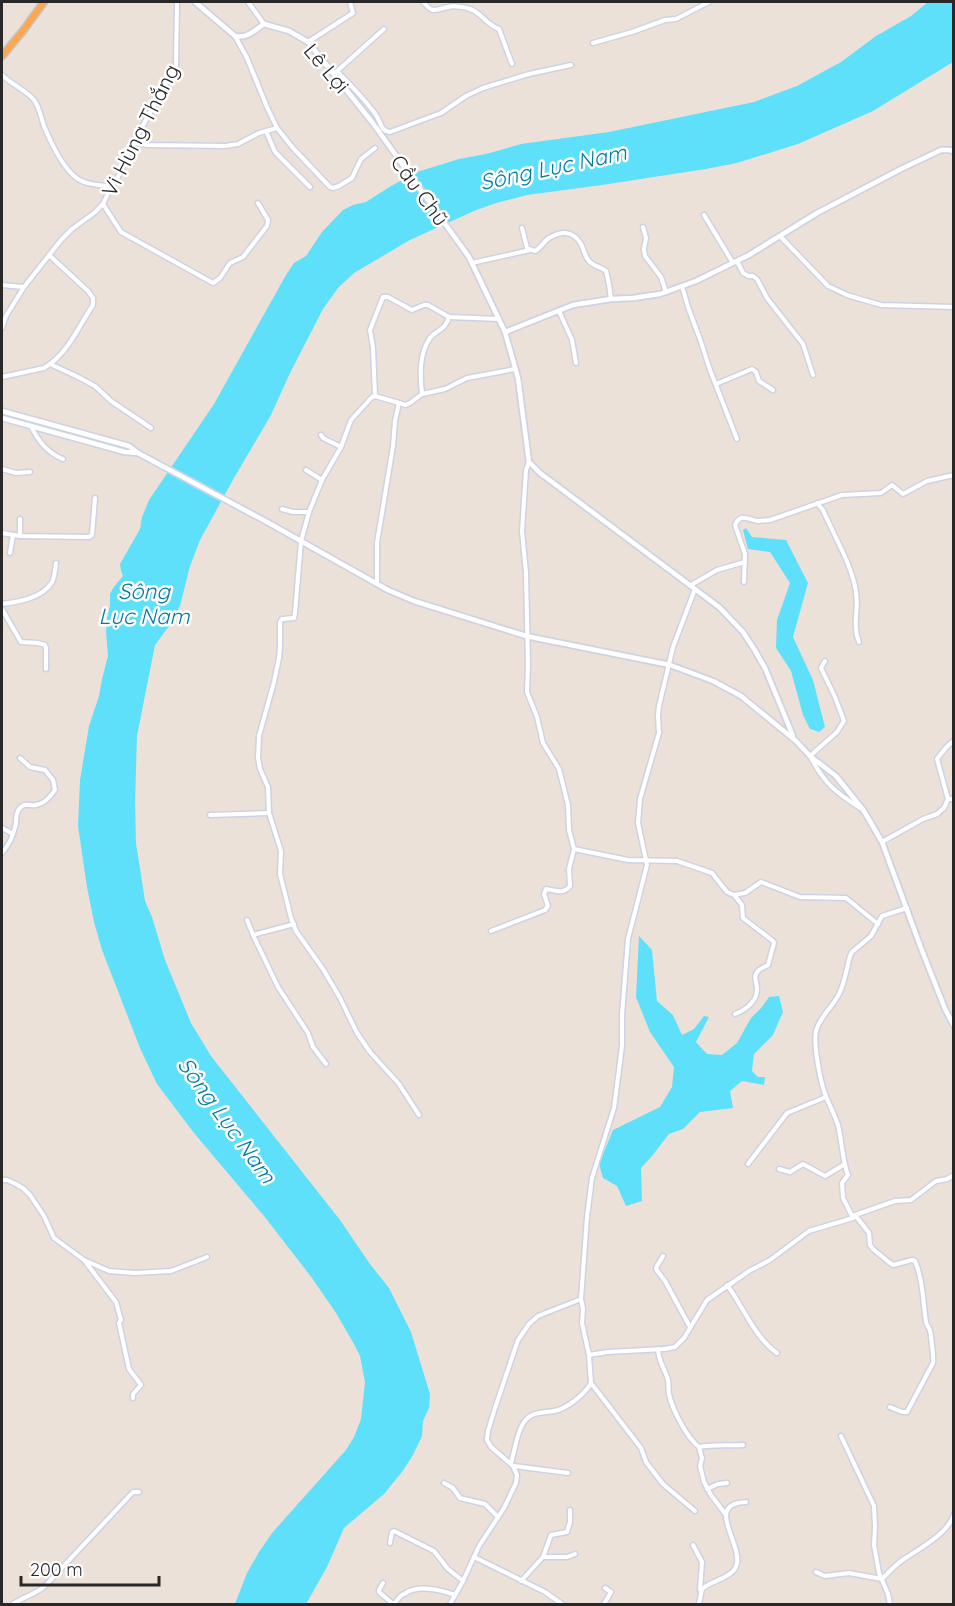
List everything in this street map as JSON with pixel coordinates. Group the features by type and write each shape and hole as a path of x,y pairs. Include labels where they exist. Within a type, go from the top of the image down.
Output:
{"highway":[{"path":"2,56 44,2"}],"street":[{"name":"Vi Hùng Thắng","path":"2,328 6,316 24,287 72,229 103,204 117,179 176,66 177,2"},
{"path":"196,2 235,36 277,128 330,187 333,188 352,177 361,159 375,148"},
{"path":"235,36 248,35 264,24 248,2"},
{"path":"308,42 351,15 353,13 350,2"},
{"path":"423,2 434,11 448,4 479,14 492,27 500,29 512,64"},
{"path":"593,43 665,20 676,19 709,2"},
{"name":"Lê Lợi","path":"264,24 289,31 308,42 335,72 372,122"},
{"path":"384,29 335,72 376,115 382,129 386,132 441,114 466,96 483,88 529,74 571,65"},
{"path":"2,75 34,100 50,140 70,172 82,182 111,187"},
{"name":"Cầu Chũ","path":"372,122 469,257 500,319 515,369 529,462"},
{"path":"134,143 225,146 238,144 277,128"},
{"path":"266,131 275,152 310,187"},
{"path":"505,332 573,305 633,298 666,292 682,286 735,262 817,213 901,169 941,150 954,151"},
{"path":"103,204 121,232 213,283 220,278 230,263 243,257 267,226 268,220 258,203"},
{"path":"704,215 743,273 756,277 767,298 802,344 813,375"},
{"path":"643,227 646,238 645,256 661,277 666,292"},
{"path":"522,228 530,250"},
{"path":"472,263 530,250 535,251 547,239 567,232 580,242 588,261 606,271 611,299"},
{"path":"780,236 828,286 847,295 881,305 954,307"},
{"path":"2,377 44,368 50,364 66,349 93,302 88,291 49,255"},
{"path":"2,285 24,287"},
{"path":"682,286 737,439"},
{"path":"375,396 370,330 383,297 388,297 412,310 428,305 449,317 500,319"},
{"path":"560,311 572,340 576,363"},
{"path":"422,394 423,354 431,337 444,328 449,317"},
{"path":"50,364 94,386 111,401 151,428"},
{"path":"419,1115 399,1084 370,1052 357,1033 323,969 304,943 294,924 280,874 281,850 269,813 267,781 260,768 257,747 279,658 280,622 282,619 294,618 301,541 309,512 322,480 341,447 351,420 369,399 375,396 406,405 422,394 445,389 467,378 515,369"},
{"path":"716,384 752,369 756,372 759,381 773,390"},
{"path":"377,582 377,543 399,403"},
{"path":"2,411 129,446 388,590 414,601 526,636 670,666 713,681 741,696 836,776 864,811 882,842 943,1004 954,1026"},
{"path":"2,418 125,452 138,453"},
{"path":"31,426 39,441 63,459"},
{"path":"321,435 341,447"},
{"path":"491,931 545,910 548,906 544,894 546,889 560,892 569,889 569,869 574,849 569,830 568,805 559,769 543,743 537,717 528,699 526,573 522,531 526,470 529,462 540,473 719,607 743,632 765,668 796,741"},
{"path":"2,469 16,473 30,472"},
{"path":"306,470 322,480"},
{"path":"744,582 745,554 735,525 740,518 770,520 842,495 881,493 892,486 903,494 927,481 954,475"},
{"path":"2,533 21,536 89,537 92,535 95,498"},
{"path":"816,503 823,510 854,582 857,604 855,632 859,642"},
{"path":"282,509 309,512"},
{"path":"20,519 21,536"},
{"path":"10,553 13,535"},
{"path":"512,1464 520,1431 526,1420 539,1412 557,1411 563,1408 581,1396 591,1383 589,1354 582,1323 581,1299 588,1208 592,1178 614,1108 622,1045 628,939 647,861 639,823 640,799 659,733 659,706 673,647 693,587 717,570 745,562"},
{"path":"2,604 42,593 52,582 56,563"},
{"path":"2,609 21,642 45,645 46,669"},
{"path":"810,756 835,735 844,721 821,668 825,661"},
{"path":"882,842 923,819 938,814 944,808 948,799 937,759 950,742 954,741"},
{"path":"810,756 818,772 830,787 864,811"},
{"path":"2,853 7,848 13,834 17,811 20,807 39,804 51,796 55,786 48,772 42,768 30,767 20,758"},
{"path":"948,799 954,799"},
{"path":"210,815 269,813"},
{"path":"2,828 13,834"},
{"path":"574,849 605,856 647,861 672,860 714,874 727,892 734,895 742,905 743,918 774,944 768,965 757,972 755,997 744,1010 735,1014"},
{"path":"734,895 745,893 761,882 800,897 846,898 878,924"},
{"path":"890,1407 907,1412 934,1359 920,1279 915,1261 893,1264 873,1249 870,1245 869,1233 854,1217 843,1198 842,1183 848,1174 843,1145 837,1122 826,1097 815,1046 816,1029 841,990 850,956 871,936 882,916 907,909"},
{"path":"247,920 278,987 308,1033 313,1047 326,1064"},
{"path":"253,935 294,924"},
{"path":"748,1164 787,1113 826,1097"},
{"path":"779,1169 790,1172 803,1164 825,1176 845,1164"},
{"path":"589,1354 670,1348 680,1343 707,1300 749,1270 770,1260 809,1231 895,1201 911,1200 936,1181 954,1175"},
{"path":"2,1180 7,1180 24,1189 44,1216 54,1238 84,1260 109,1271 135,1273 171,1271 207,1257"},
{"path":"663,1256 657,1269 666,1281 690,1328"},
{"path":"84,1260 117,1306 127,1364 141,1385 134,1392 133,1398"},
{"path":"727,1286 762,1340 777,1353"},
{"path":"450,1604 479,1546 504,1508 516,1483 517,1475 512,1464 491,1447 487,1440 495,1408 518,1340 534,1319 581,1299"},
{"path":"658,1349 674,1409 688,1435 699,1447 704,1482 726,1515 731,1539 735,1546 737,1559 735,1568 727,1576 705,1586 700,1591"},
{"path":"591,1383 641,1448 646,1462 663,1484 695,1511"},
{"path":"841,1436 874,1506 873,1545 879,1574 890,1605"},
{"path":"699,1447 715,1444 728,1446 743,1444"},
{"path":"512,1464 568,1473"},
{"path":"444,1483 453,1488 462,1498 485,1504 498,1517"},
{"path":"708,1489 718,1484 727,1484"},
{"path":"13,1605 45,1586 133,1492 139,1492"},
{"path":"726,1515 727,1510 734,1504 746,1502"},
{"path":"521,1581 543,1557 551,1535 567,1532 570,1510"},
{"path":"882,1578 902,1560 914,1554 938,1535 950,1524 954,1514"},
{"path":"390,1543 392,1533 395,1532 430,1549 448,1569 463,1581"},
{"path":"693,1545 702,1562 699,1605"},
{"path":"543,1557 567,1557 575,1554"},
{"path":"474,1557 545,1592 562,1605"},
{"path":"816,1572 825,1576 849,1573 882,1578"},
{"path":"383,1583 379,1592 394,1605 400,1596 410,1591 436,1589 456,1596"},
{"path":"604,1605 611,1592 605,1588"}],"water":[{"name":"Sông Lục Nam","path":"928,2 953,2 953,62 873,111 798,144 737,163 527,195 496,203 410,240 354,273 338,288 323,309 271,415 200,540 190,566 180,606 172,622 155,645 137,736 136,843 145,901 165,960 191,1023 211,1056 340,1220 389,1288 411,1332 430,1394 429,1408 423,1421 422,1436 413,1455 384,1494 344,1528 327,1567 306,1604 235,1604 247,1573 272,1533 346,1450 354,1437 361,1419 365,1382 360,1356 354,1344 312,1278 157,1084 140,1048 102,950 87,887 78,826 80,780 89,726 108,656 106,632 110,594 123,576 120,564 140,529 149,500 214,404 286,275 294,263 306,256 322,232 343,210 366,202 417,172 459,159 521,144 609,132 754,102 797,86 841,62 876,36 911,16"},
{"path":"746,528 752,537 786,540 808,583 793,637 813,680 825,727 819,732 810,729 803,715 791,671 776,648 777,620 790,583 770,552 748,549 743,530"},
{"path":"639,936 652,950 657,1001 673,1015 682,1035 694,1029 704,1016 709,1017 696,1042 707,1054 722,1055 737,1043 751,1018 769,997 779,996 783,1012 773,1035 754,1054 752,1071 758,1077 765,1077 764,1085 742,1081 730,1091 733,1108 700,1112 683,1129 669,1134 641,1168 642,1201 626,1206 617,1186 603,1178 599,1164 613,1130 660,1107 672,1087 674,1067 650,1032 636,997"}]}
